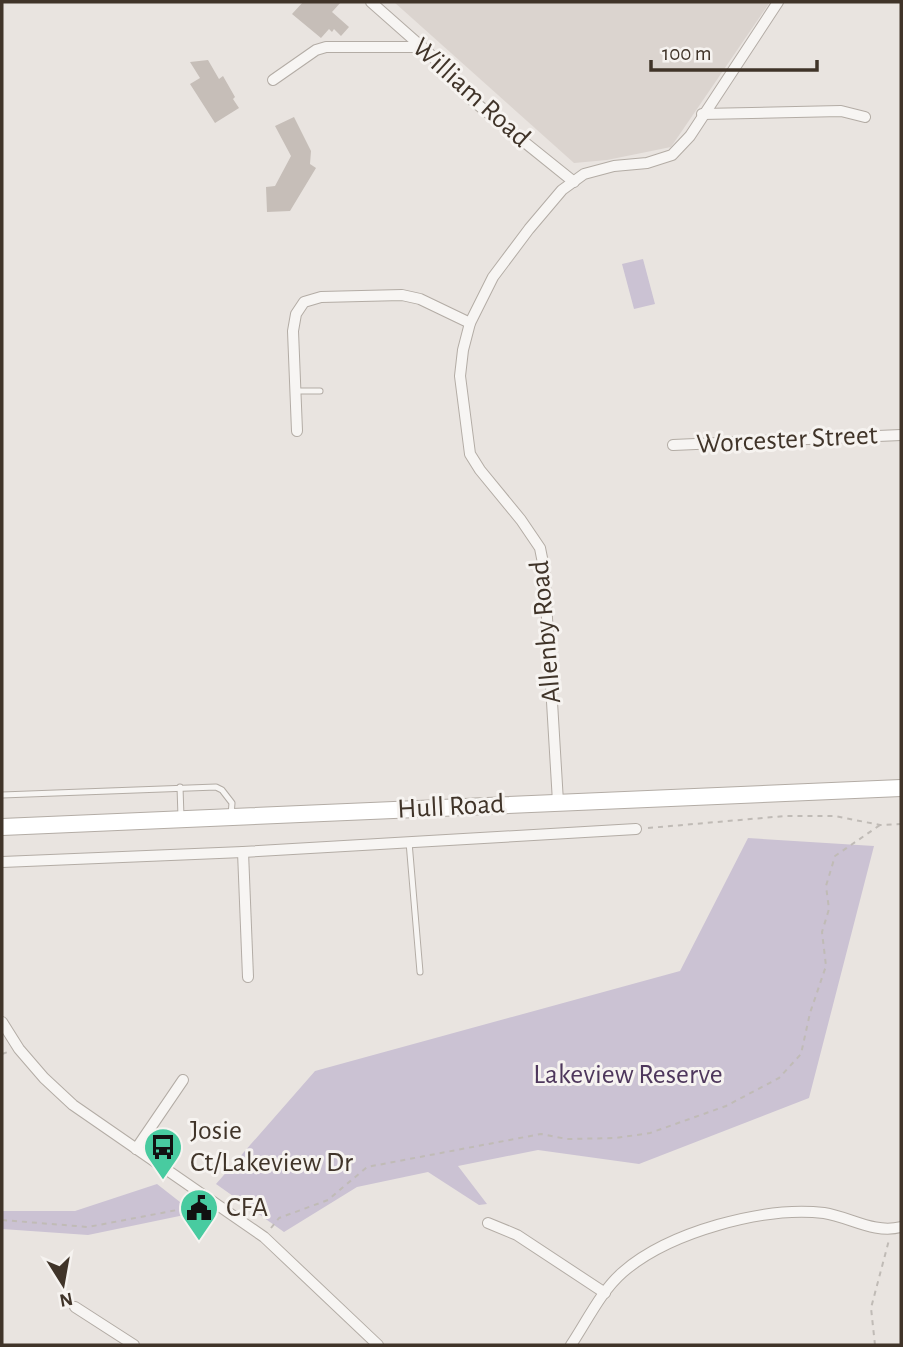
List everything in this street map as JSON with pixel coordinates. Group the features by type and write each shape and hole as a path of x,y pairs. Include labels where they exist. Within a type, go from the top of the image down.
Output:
{"main road":[{"name":"Hull Road","path":"2,827 901,788"}],"street":[{"name":"William Road","path":"371,2 422,47 472,100 574,182"},
{"name":"Allenby Road","path":"558,802 544,568 540,548 522,520 470,454 460,376 470,323 493,277 562,190 584,174 614,166 646,163 672,155 690,136 778,2"},
{"path":"273,80 316,50 326,47 422,47"},
{"path":"702,114 841,111 865,117"},
{"path":"297,431 293,331 296,314 304,302 321,297 402,295 420,299 470,323"},
{"name":"Worcester Street","path":"673,445 901,435"},
{"name":"Hull Road","path":"2,862 243,852 636,829"},
{"path":"243,852 248,977"},
{"path":"2,1022 19,1049 44,1078 73,1105 264,1237 378,1345"},
{"path":"136,1149 183,1080"},
{"path":"571,1345 622,1272 654,1250 687,1235 723,1223 788,1213 824,1213 871,1227 897,1228"},
{"path":"488,1223 517,1235 605,1293"},
{"path":"75,1307 134,1345"}],"lane":[{"path":"295,391 320,391"},
{"path":"180,787 181,820"},
{"path":"2,795 216,787 222,790 232,803 231,818"},
{"path":"409,842 420,972"}],"path":[{"path":"636,829 785,816 835,816 880,825 901,824"},
{"path":"264,1237 279,1218 328,1199 367,1167 541,1134 567,1139 616,1138 650,1133 726,1106 779,1077 801,1054 810,1013 826,966 822,932 829,909 826,886 835,856 880,825"},
{"path":"2,1220 88,1227 217,1203"},
{"path":"875,1345 871,1308 897,1228"}],"shaded area":[{"path":"394,2 770,2 671,147 607,160 574,163"}],"green space":[{"path":"643,259 655,304 634,309 622,264"},
{"name":"Lakeview Reserve","path":"748,838 874,846 809,1098 639,1164 538,1150 458,1166 487,1204 479,1205 428,1172 357,1187 284,1232 216,1184 315,1071 680,971"},
{"path":"157,1184 194,1213 88,1235 2,1229 2,1211 75,1211"}],"building":[{"path":"303,2 341,2 332,12 349,27 341,36 334,29 332,32 329,29 321,38 292,14"},
{"path":"208,60 219,79 223,76 239,108 215,123 190,84 200,78 190,62"},
{"path":"294,117 311,151 310,164 316,168 290,211 267,212 266,187 275,186 291,156 275,126"}],"place":[{"name":"Josie Ct/Lakeview Dr","path":"163,1181"},
{"name":"CFA","path":"199,1242"}]}
